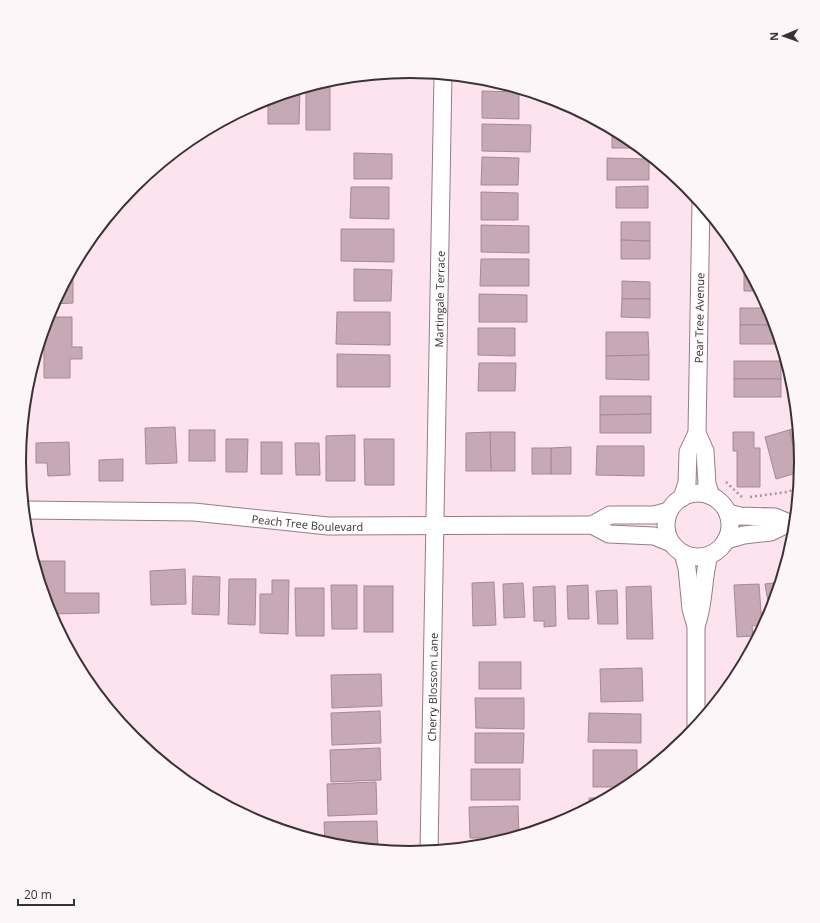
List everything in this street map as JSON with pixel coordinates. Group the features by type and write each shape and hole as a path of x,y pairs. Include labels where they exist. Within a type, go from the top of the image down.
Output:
{"street":[{"name":"Martingale Terrace","path":"434,524 443,79"},
{"name":"Pear Tree Avenue","path":"682,498 687,483 688,452 697,433 701,210"},
{"name":"Pear Tree Avenue","path":"697,433 705,451 707,484 711,496"},
{"path":"677,548 690,557 709,556 722,546 729,534 730,524 728,513 722,504 711,496 700,493 689,494 677,501 669,511 666,522 667,536 677,548 687,568 691,609 696,626 696,718"},
{"name":"Peach Tree Boulevard","path":"29,510 194,512 328,526 434,524 592,525 609,534 654,536 677,548"},
{"name":"Peach Tree Boulevard","path":"592,525 610,515 654,515 669,511"},
{"path":"728,513 740,516 775,517 789,521"},
{"path":"726,540 744,535 772,532 789,523"},
{"name":"Cherry Blossom Lane","path":"429,845 434,524"},
{"path":"696,626 702,611 705,569 709,556"}],"path":[{"path":"725,482 743,498 793,490"}],"building":[{"path":"330,86 330,130 306,130 306,92"},
{"path":"482,91 512,92 519,94 519,119 482,118"},
{"path":"300,94 299,124 268,124 268,105"},
{"path":"482,124 531,125 530,152 482,151"},
{"path":"612,135 631,148 612,148"},
{"path":"354,153 392,154 392,179 354,179"},
{"path":"482,157 519,158 518,185 481,185"},
{"path":"607,158 646,159 649,161 649,180 607,180"},
{"path":"648,186 648,208 616,208 616,187"},
{"path":"351,187 389,187 389,219 350,218"},
{"path":"481,192 518,193 518,220 481,220"},
{"path":"621,222 650,222 650,241 621,240"},
{"path":"481,225 529,226 529,253 481,252"},
{"path":"341,229 394,229 394,262 341,261"},
{"path":"621,240 650,241 650,259 621,259"},
{"path":"481,259 529,259 529,286 480,286"},
{"path":"354,269 392,270 391,301 354,301"},
{"path":"744,272 754,291 744,291"},
{"path":"73,277 73,303 60,304"},
{"path":"622,281 650,282 650,299 622,299"},
{"path":"479,294 527,295 527,322 479,322"},
{"path":"622,299 650,299 650,318 621,317"},
{"path":"740,308 762,308 769,325 740,325"},
{"path":"337,312 390,312 390,345 336,344"},
{"path":"54,317 72,317 72,347 82,347 82,359 70,359 70,378 44,378 44,345"},
{"path":"740,325 769,325 776,344 740,344"},
{"path":"478,328 515,328 515,356 478,355"},
{"path":"606,332 648,332 649,355 606,356"},
{"path":"337,354 390,355 390,387 337,387"},
{"path":"649,355 649,380 606,379 606,356"},
{"path":"734,361 781,361 781,379 734,379"},
{"path":"479,363 516,363 515,391 478,391"},
{"path":"734,379 781,379 781,397 734,397"},
{"path":"600,396 651,396 651,414 600,415"},
{"path":"651,414 651,433 600,433 600,415"},
{"path":"175,427 177,463 146,464 145,428"},
{"path":"792,429 793,446 789,430"},
{"path":"189,430 215,430 215,461 189,461"},
{"path":"789,430 793,447 794,474 776,479 765,437"},
{"path":"490,432 515,432 515,471 491,471"},
{"path":"490,432 491,471 466,471 466,433"},
{"path":"733,432 754,432 754,448 760,448 760,487 737,487 737,451 733,451"},
{"path":"355,435 355,481 326,481 326,436"},
{"path":"226,439 248,439 247,472 226,472"},
{"path":"364,439 394,439 394,485 365,485"},
{"path":"69,442 70,475 48,476 47,463 36,463 36,443"},
{"path":"261,442 282,442 282,474 261,474"},
{"path":"295,443 319,443 320,475 296,475"},
{"path":"597,446 644,446 644,476 596,475"},
{"path":"571,447 571,474 551,474 551,448"},
{"path":"532,448 551,448 551,474 532,474"},
{"path":"123,459 123,481 99,481 99,460"},
{"path":"39,561 65,561 65,593 99,593 99,613 58,614 46,585"},
{"path":"185,569 186,604 151,605 150,571"},
{"path":"193,576 220,577 219,615 192,614"},
{"path":"229,579 256,579 255,625 228,624"},
{"path":"272,580 289,580 288,634 260,633 260,594 272,594"},
{"path":"494,582 496,625 473,626 472,583"},
{"path":"523,583 525,617 504,618 503,584"},
{"path":"775,583 768,601 765,584"},
{"path":"759,584 761,616 757,626 752,626 752,636 737,637 734,585"},
{"path":"331,585 357,585 357,629 332,629"},
{"path":"588,585 589,619 568,619 567,586"},
{"path":"364,586 393,586 393,632 364,632"},
{"path":"555,586 556,626 544,627 544,621 534,621 533,587"},
{"path":"651,586 653,639 627,639 626,587"},
{"path":"295,588 324,588 324,636 296,636"},
{"path":"617,590 618,624 598,624 596,591"},
{"path":"479,662 521,662 521,689 479,689"},
{"path":"642,668 643,701 601,702 600,669"},
{"path":"381,674 382,706 332,708 331,675"},
{"path":"475,698 524,698 524,729 476,728"},
{"path":"380,711 381,743 332,745 331,713"},
{"path":"589,713 641,714 641,743 588,742"},
{"path":"475,733 524,733 523,763 475,763"},
{"path":"380,748 381,780 331,782 330,750"},
{"path":"593,750 637,750 637,771 613,787 593,787"},
{"path":"471,769 520,769 520,800 471,800"},
{"path":"376,782 377,814 328,816 327,784"},
{"path":"518,806 519,829 485,838 470,838 469,807"},
{"path":"377,821 378,844 325,835 324,822"}]}
